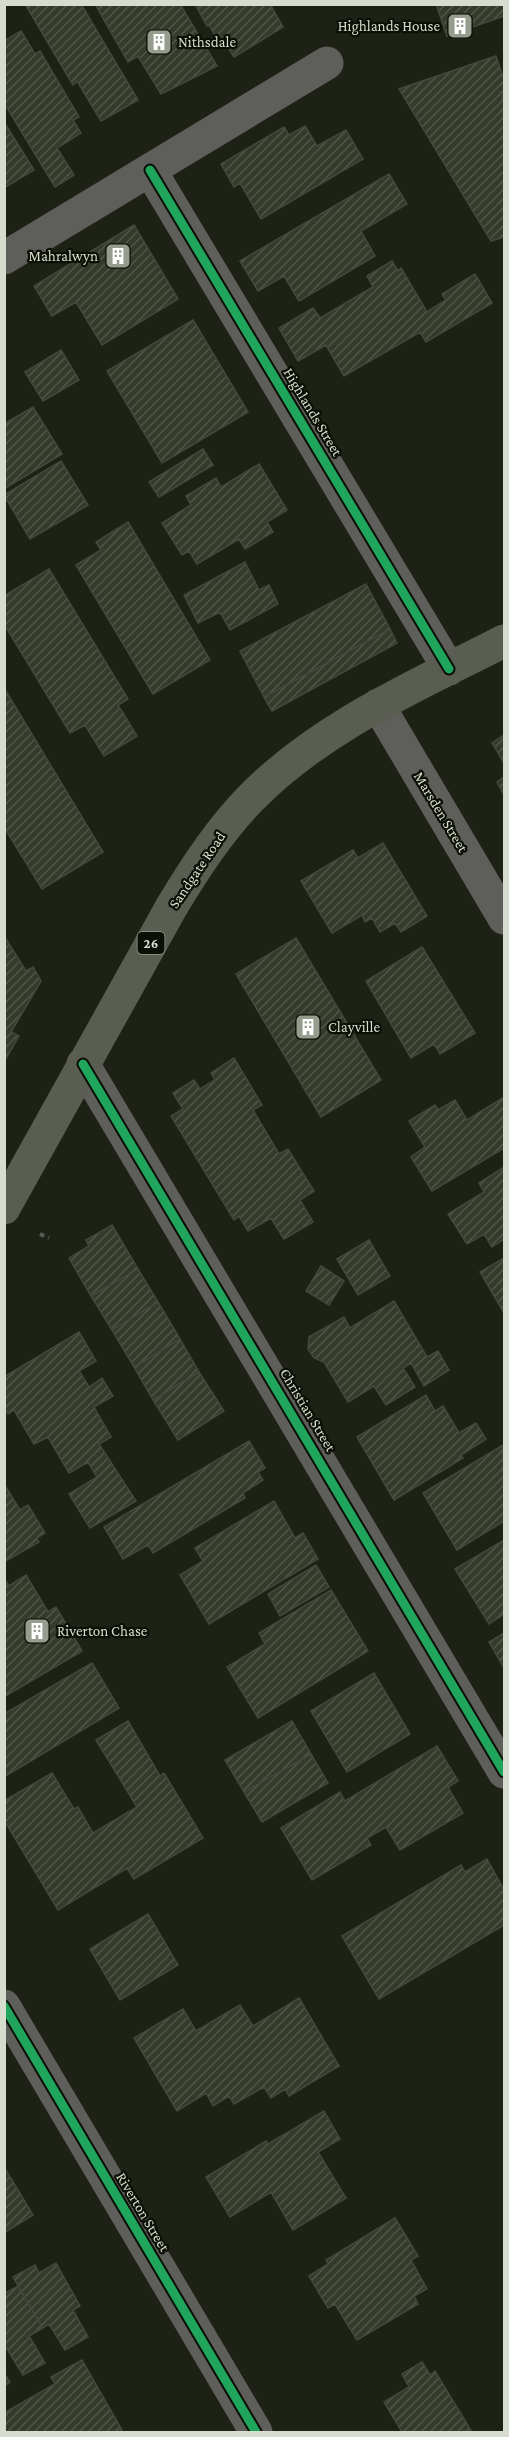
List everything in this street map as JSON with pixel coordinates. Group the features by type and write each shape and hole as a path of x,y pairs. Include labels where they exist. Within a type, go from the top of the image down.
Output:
{"highway":[{"name":"Sandgate Road","path":"4,1208 177,897 197,864 250,798 315,744 378,705 504,641"}],"street":[{"path":"4,258 327,63"},
{"name":"Highlands Street","path":"150,170 449,669"},
{"name":"Marsden Street","path":"378,705 504,918"},
{"name":"Christian Street","path":"83,1064 504,1772"},
{"name":"Riverton Street","path":"4,2006 256,2433"}],"path":[{"path":"40,1234 49,1238"}],"building":[{"path":"25,4 81,4 138,100 101,121 77,81 73,85"},
{"name":"Nithsdale","path":"95,4 180,4 217,66 161,94 138,56 128,62"},
{"path":"195,4 270,4 283,27 234,57 220,35 216,37 209,25 207,26"},
{"name":"Highlands House","path":"436,4 504,4 504,16 447,36"},
{"path":"21,31 35,54 40,51 79,117 73,120 81,133 57,148 74,175 55,187 4,103 4,41"},
{"path":"496,56 504,80 504,95 502,96 504,104 504,237 491,241 399,89"},
{"path":"4,122 34,170 4,188"},
{"path":"305,126 317,146 346,130 363,159 261,219 240,183 234,187 221,164 284,127 289,135"},
{"path":"389,174 407,204 361,231 375,256 299,301 284,276 258,291 240,261"},
{"name":"Mahralwyn","path":"134,225 178,299 102,345 76,302 52,316 34,286"},
{"path":"392,261 398,271 401,268 427,312 446,300 442,294 475,274 492,303 426,342 420,332 344,376 326,345 298,361 279,328 313,308 320,318 373,287 367,276"},
{"path":"193,320 248,412 162,463 107,371"},
{"path":"61,350 79,380 43,401 25,372"},
{"path":"33,407 62,454 4,489 4,424"},
{"path":"203,449 213,465 159,497 149,482"},
{"path":"61,461 88,505 30,539 4,495"},
{"path":"259,464 287,510 267,522 273,532 245,549 239,539 197,564 189,551 182,555 162,523 191,505 186,496 216,478 221,487"},
{"path":"128,522 210,660 153,694 76,565 101,550 96,542"},
{"path":"245,562 259,590 269,585 278,604 230,630 220,612 198,623 184,595"},
{"path":"49,569 128,699 118,705 137,736 104,756 85,725 70,733 4,624 4,596"},
{"path":"366,584 390,629 264,697 240,651"},
{"path":"390,629 397,643 272,711 264,697"},
{"path":"4,688 103,852 42,889 4,827"},
{"path":"504,735 504,763 492,743"},
{"path":"504,777 504,795 497,782"},
{"path":"383,843 427,916 401,932 395,923 380,932 372,918 365,922 362,915 332,933 301,881 353,850 358,858"},
{"path":"4,936 26,971 33,967 41,981 11,1032 19,1036 4,1062"},
{"name":"Clayville","path":"296,938 381,1080 321,1117 236,974"},
{"path":"422,947 475,1033 440,1054 434,1044 411,1058 366,981"},
{"path":"234,1058 262,1105 253,1110 279,1154 288,1149 314,1191 300,1200 313,1222 284,1239 271,1218 248,1231 239,1216 234,1220 171,1116 183,1109 173,1093 194,1080 200,1089 215,1080 211,1073"},
{"path":"504,1097 504,1148 432,1191 411,1157 425,1147 409,1121 435,1105 438,1110 455,1100 467,1120"},
{"path":"504,1167 504,1239 492,1247 484,1234 467,1244 448,1214 484,1192 479,1183"},
{"path":"112,1225 138,1269 91,1296 69,1258 89,1246 86,1240"},
{"path":"369,1240 390,1276 358,1295 337,1259"},
{"path":"504,1258 504,1313 480,1272"},
{"path":"321,1266 344,1281 329,1305 306,1291"},
{"path":"138,1269 158,1302 112,1330 91,1296"},
{"path":"394,1301 427,1357 438,1351 449,1370 424,1386 411,1363 403,1368 415,1387 386,1405 374,1386 348,1402 324,1362 314,1358 308,1349 309,1337 344,1317 350,1328"},
{"path":"158,1302 180,1339 134,1367 112,1330"},
{"path":"79,1332 96,1361 79,1371 89,1387 102,1378 113,1396 94,1407 111,1437 99,1444 136,1501 90,1528 69,1494 97,1477 88,1462 69,1473 48,1437 34,1444 14,1410 8,1414 4,1408 4,1377"},
{"path":"180,1339 199,1372 153,1400 134,1367"},
{"path":"199,1372 224,1411 178,1440 153,1400"},
{"path":"426,1395 435,1411 443,1406 459,1433 476,1423 486,1439 461,1455 463,1458 394,1500 357,1437"},
{"path":"249,1441 265,1468 258,1472 263,1480 243,1493 245,1498 153,1553 148,1545 123,1559 104,1527"},
{"path":"503,1445 504,1521 457,1550 423,1493"},
{"path":"4,1484 20,1510 28,1505 45,1533 37,1538 39,1542 4,1562"},
{"path":"274,1501 295,1538 303,1533 318,1559 209,1624 180,1575 203,1561 195,1548"},
{"path":"504,1540 504,1614 489,1624 455,1569"},
{"path":"316,1565 329,1587 280,1616 268,1594"},
{"name":"Riverton Chase","path":"26,1575 48,1612 56,1607 82,1651 4,1697 4,1578 9,1586"},
{"path":"331,1590 368,1651 258,1718 227,1667 265,1644 259,1633"},
{"path":"504,1633 504,1668 489,1642"},
{"path":"92,1663 119,1708 4,1777 4,1714"},
{"path":"374,1673 410,1734 347,1772 311,1711"},
{"path":"128,1721 160,1776 164,1773 203,1838 134,1879 127,1868 58,1910 4,1820 4,1801 52,1773 74,1809 78,1807 93,1833 137,1807 96,1740"},
{"path":"292,1721 311,1754 244,1792 225,1760"},
{"path":"437,1746 458,1781 448,1787 463,1813 400,1850 386,1827 367,1838 371,1845 312,1880 281,1828 340,1792 345,1801"},
{"path":"311,1754 328,1783 262,1822 244,1792"},
{"path":"487,1859 504,1890 504,1925 379,1999 342,1936 461,1865 465,1872"},
{"path":"148,1914 178,1965 120,2000 90,1949"},
{"path":"299,1998 339,2066 289,2096 285,2089 271,2098 264,2087 234,2104 229,2096 213,2106 206,2093 177,2111 134,2038 183,2009 196,2031 240,2005 253,2026"},
{"path":"324,2111 340,2139 318,2152 346,2198 293,2230 271,2192 230,2217 206,2177 266,2141 268,2144"},
{"path":"4,2167 33,2215 4,2233"},
{"path":"395,2218 418,2256 411,2260 427,2289 414,2296 418,2304 357,2340 335,2304 328,2308 309,2276 328,2264 326,2260"},
{"path":"56,2263 80,2306 73,2310 88,2337 65,2350 49,2324 43,2328 13,2277 35,2265 39,2273"},
{"path":"18,2286 43,2328 29,2336 45,2363 23,2375 4,2344 4,2290 6,2293"},
{"path":"82,2360 122,2430 118,2432 4,2432 4,2413 55,2384 51,2377"},
{"path":"422,2362 430,2375 435,2371 472,2432 402,2432 384,2402 409,2387 402,2374"},
{"path":"4,2373 10,2382 4,2386"}],"cycle path":[{"path":"150,170 449,669"},
{"path":"83,1064 504,1772"},
{"path":"4,2006 256,2432"}],"place":[{"name":"Highlands House","path":"460,26"},
{"name":"Nithsdale","path":"159,42"},
{"name":"Mahralwyn","path":"118,256"},
{"name":"Clayville","path":"308,1027"},
{"name":"Riverton Chase","path":"37,1631"}]}
